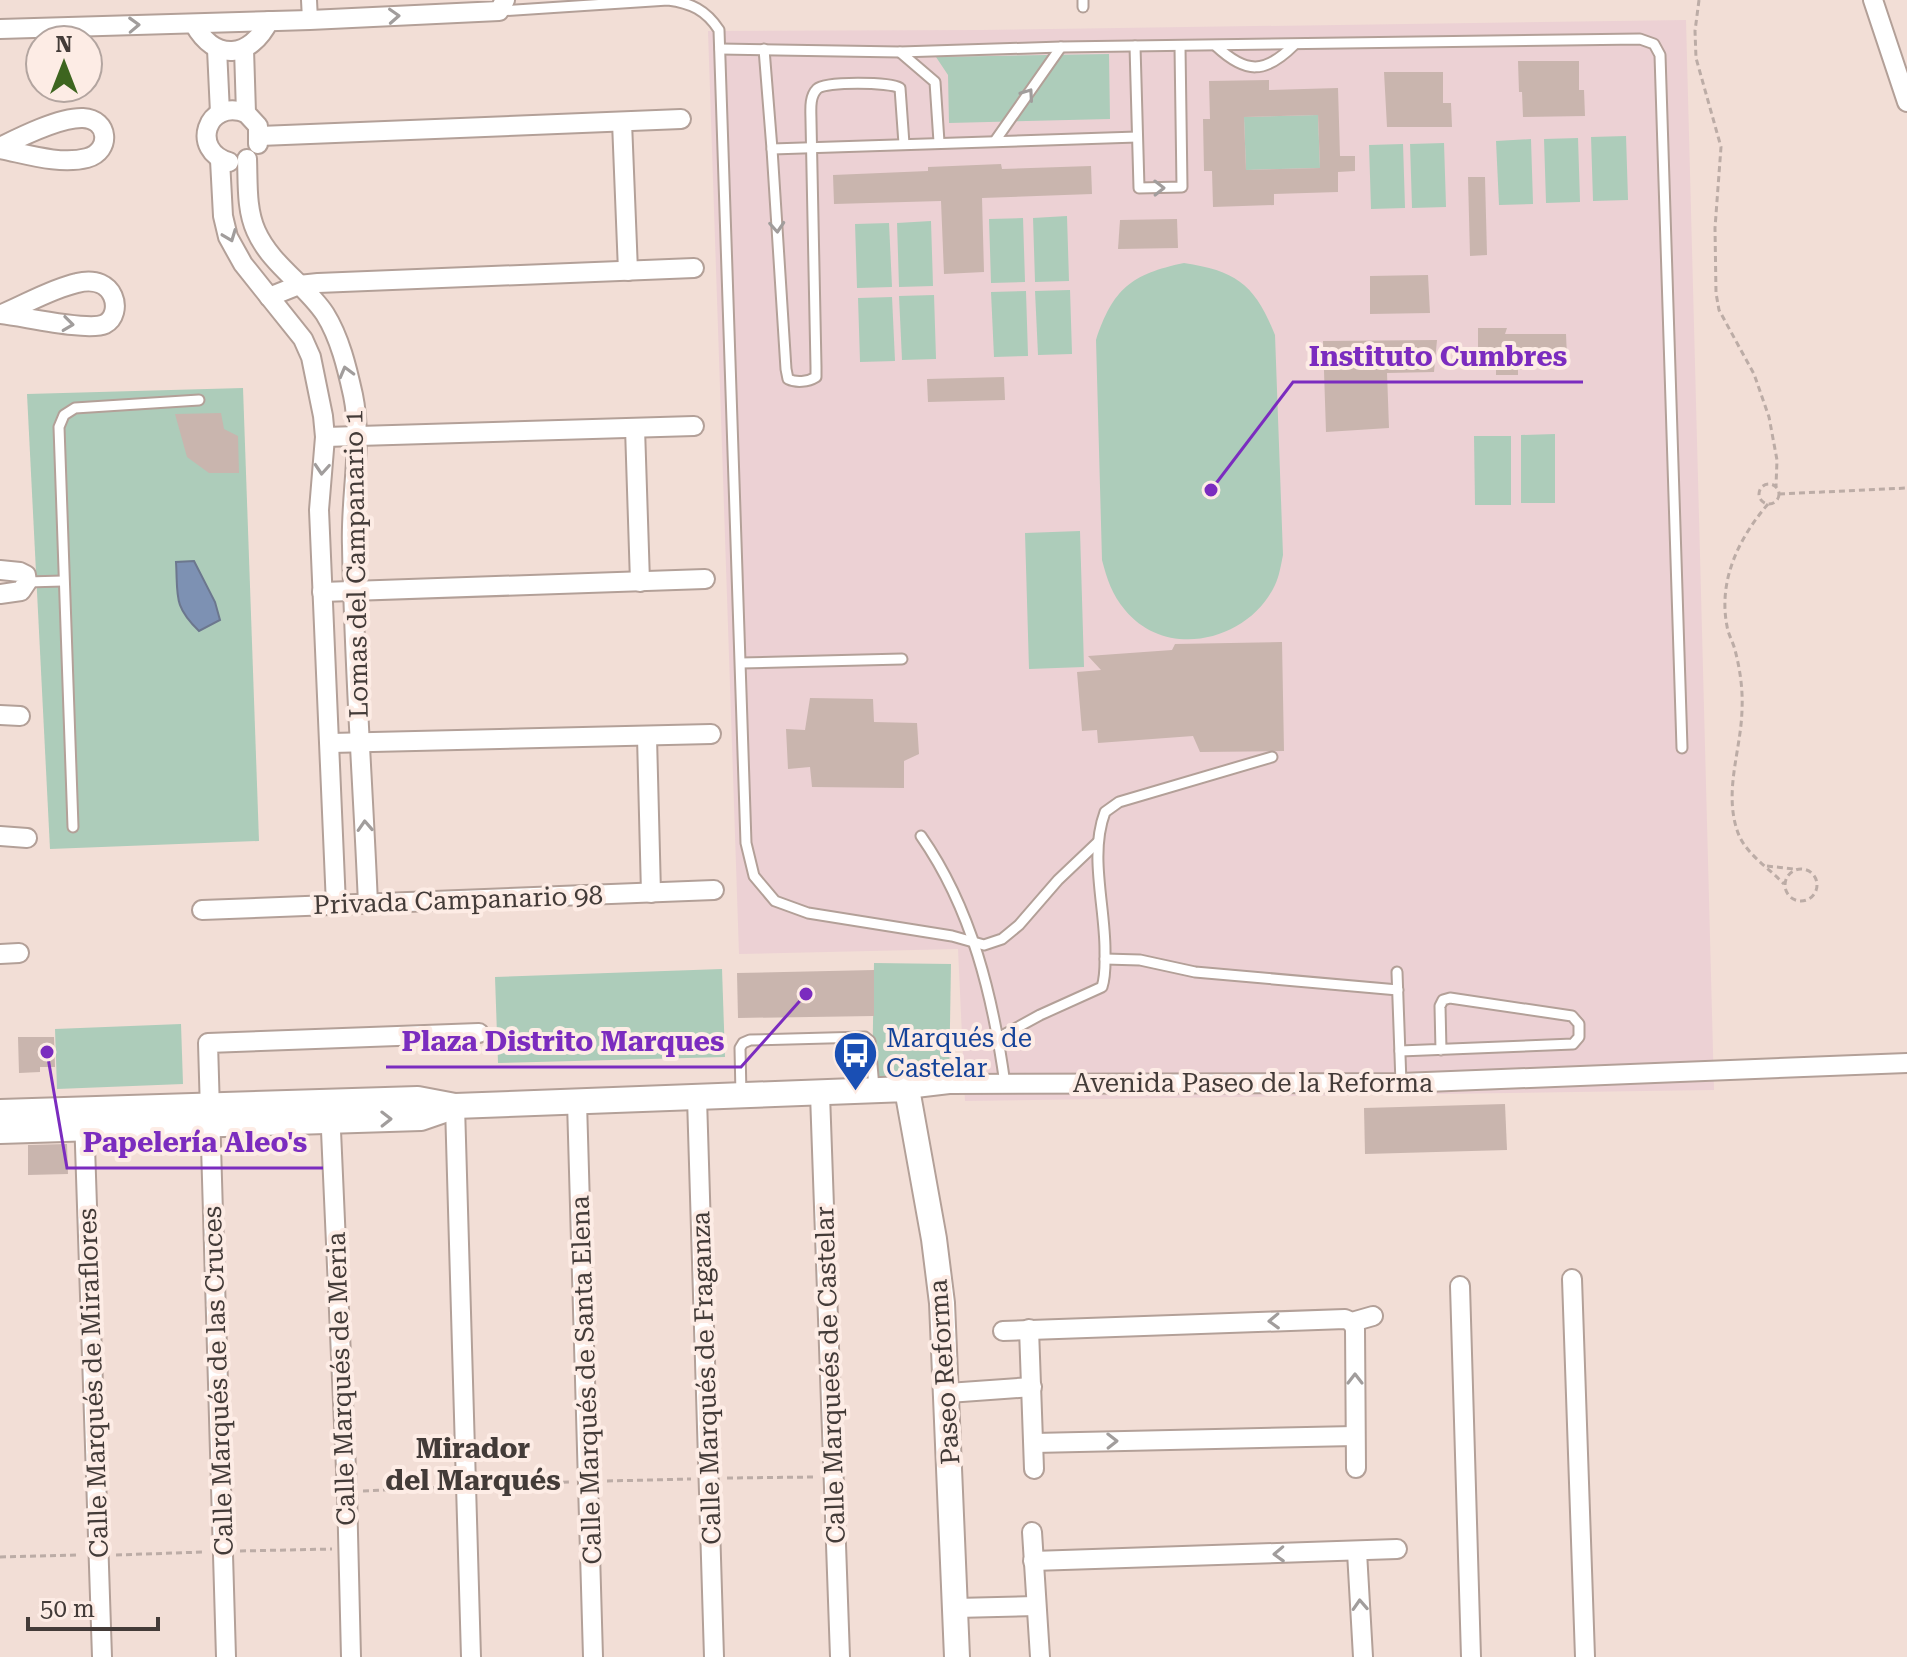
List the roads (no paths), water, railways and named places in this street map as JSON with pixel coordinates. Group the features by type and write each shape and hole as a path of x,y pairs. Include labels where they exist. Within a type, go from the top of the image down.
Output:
{"street":[{"path":"309,0 310,20"},
{"path":"1873,0 1907,102"},
{"path":"0,29 310,20 502,5"},
{"path":"194,24 199,34 217,49 244,49 259,37 269,21"},
{"path":"217,49 220,113"},
{"path":"244,49 246,113"},
{"path":"238,110 246,113 255,121 260,136 254,153 247,159 234,162 220,160 207,142 211,120 220,113 238,110"},
{"path":"83,118 103,127 106,136 104,145 96,154 85,159 59,159 0,148 52,125 83,118"},
{"path":"260,136 681,119"},
{"path":"622,122 628,271"},
{"path":"52,125 59,159"},
{"name":"Lomas del Campanario 1","path":"247,159 249,206 255,230 271,256 324,313 337,338 353,397 356,437 351,515 353,592 368,904"},
{"name":"Lomas del Campanario 1","path":"220,160 223,216 228,237 243,264 292,323 311,357 325,437 319,510 336,905"},
{"path":"269,297 299,285 694,268"},
{"path":"75,283 105,283 113,297 113,316 106,323 97,325 1,314 75,283"},
{"path":"325,437 694,426"},
{"path":"635,428 640,582"},
{"path":"0,570 20,572 26,575 27,582 21,591 0,594"},
{"path":"322,592 705,579"},
{"path":"0,715 20,716"},
{"path":"331,743 711,734"},
{"path":"647,737 651,893"},
{"path":"0,836 27,838"},
{"name":"Privada Campanario 98","path":"202,910 714,890"},
{"path":"0,954 19,953"},
{"name":"Calle Marqués de las Cruces","path":"226,1657 208,1043 479,1033"},
{"name":"Avenida Paseo de la Reforma","path":"0,1131 84,1119 330,1111 421,1118 455,1106 820,1094 949,1084 1401,1083 1907,1063"},
{"name":"Paseo Reforma","path":"907,1089 934,1239 942,1303 957,1657"},
{"name":"Calle Marqueés de Castelar","path":"820,1094 840,1657"},
{"name":"Calle Marqués de Fraganza","path":"697,1098 714,1657"},
{"name":"Calle Marqués de Santa Elena","path":"577,1102 593,1657"},
{"path":"455,1106 471,1657"},
{"name":"Calle Marqués de Meria","path":"330,1111 351,1657"},
{"name":"Avenida Paseo de la Reforma","path":"0,1112 84,1119"},
{"name":"Calle Marqués de Miraflores","path":"84,1119 102,1657"},
{"path":"1572,1279 1585,1657"},
{"path":"1460,1286 1471,1657"},
{"path":"1003,1331 1345,1319 1352,1322 1373,1316"},
{"path":"1352,1322 1355,1329 1356,1468"},
{"path":"1029,1329 1034,1469"},
{"path":"948,1393 1032,1387"},
{"path":"1034,1443 1355,1436"},
{"path":"1032,1532 1040,1657"},
{"path":"1033,1561 1397,1549"},
{"path":"1357,1552 1363,1657"},
{"path":"956,1608 1036,1606"}],"lane":[{"path":"502,5 668,0 685,2 704,13 719,30 746,843 754,876 775,901 808,913 952,936 984,945 1002,939 1019,925 1058,880 1098,842"},
{"path":"720,49 900,52 1640,39 1654,44 1660,55 1682,748"},
{"path":"1216,46 1233,62 1247,67 1263,67 1294,45"},
{"path":"1135,46 1139,188 1182,187 1180,47"},
{"path":"995,141 1061,47"},
{"path":"764,49 786,369 788,379 793,382 816,377 811,100 816,89 861,84 893,84 900,88 904,144"},
{"path":"900,52 935,82 939,142"},
{"path":"772,149 1137,137"},
{"path":"73,827 59,427 64,415 75,408 199,400"},
{"path":"27,582 63,581"},
{"path":"741,663 902,659"},
{"path":"998,1038 1102,987 1105,959 1098,842 1105,812 1119,802 1272,757"},
{"path":"921,836 952,884 975,944 998,1038 1005,1084"},
{"path":"1105,959 1140,960 1195,972 1398,990"},
{"path":"1397,972 1401,1083"},
{"path":"1400,1051 1441,1050 1573,1044 1579,1037 1579,1024 1572,1016 1450,998 1443,1000 1440,1006 1441,1050"},
{"path":"741,1097 740,1048 750,1040 865,1037 870,1041 874,1091"}],"water":[{"path":"194,561 215,602 220,620 199,631 181,607 177,592 176,562"}],"place":[{"name":"Instituto Cumbres","path":"1211,490"},
{"name":"Plaza Distrito Marques","path":"806,994"},
{"name":"Papelería Aleo's","path":"47,1052"},
{"name":"Marqués de Castelar","path":"855,1092"}],"district":[{"name":"Mirador del Marqués","path":"473,1464"}]}
